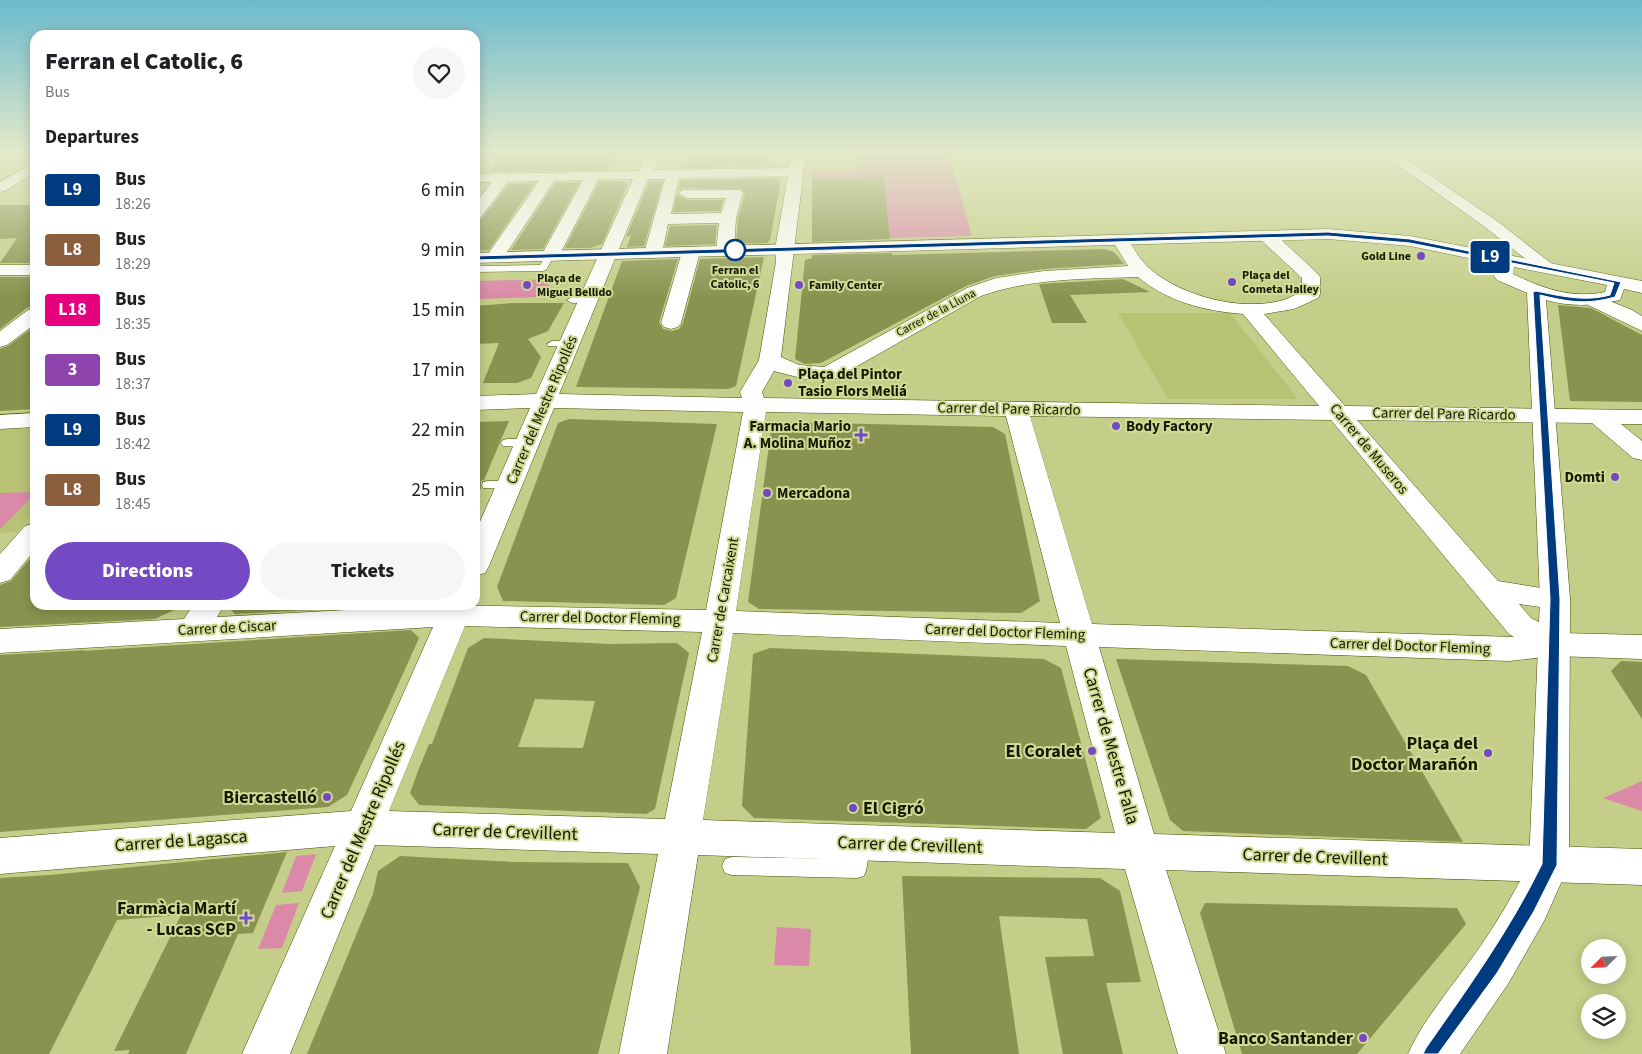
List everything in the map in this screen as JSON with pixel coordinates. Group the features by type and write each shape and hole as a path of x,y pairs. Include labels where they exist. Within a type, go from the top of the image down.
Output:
{"street":[{"path":"495,257 533,200"},
{"path":"550,256 580,200"},
{"name":"Carrer del Mestre Ripollés","path":"480,549 499,485 517,444 546,401 561,344 581,300 609,254 631,200"},
{"path":"653,253 666,200"},
{"path":"726,251 728,218 733,200"},
{"name":"Carrer de Carcaixent","path":"643,1054 754,423 755,404 751,392 770,360 785,262 784,249 790,200"},
{"path":"1456,200 1548,268"},
{"path":"662,219 728,218"},
{"path":"480,258 1328,234 1410,241 1548,268 1608,293 1625,314 1642,326"},
{"path":"1120,240 1141,271 1165,290 1201,302 1249,309 1281,307 1311,294 1311,277 1267,236"},
{"path":"671,323 691,252"},
{"path":"1507,260 1503,276 1536,292 1568,300 1642,287"},
{"path":"0,270 30,270"},
{"name":"Carrer de la Lluna","path":"770,360 802,374 828,373 974,292 1002,282 1044,276 1141,271"},
{"path":"1432,1054 1492,968 1529,906 1550,865 1555,599 1536,292"},
{"name":"Carrer de Museros","path":"1249,309 1520,626 1555,644"},
{"path":"0,342 30,318"},
{"path":"828,373 822,385 828,395 848,407"},
{"name":"Carrer del Pare Ricardo","path":"480,403 546,401 848,407 1642,417"},
{"name":"Carrer de Mestre Falla","path":"1016,409 1140,852 1202,1054"},
{"path":"1597,416 1642,453"},
{"path":"0,422 30,420"},
{"path":"0,573 30,538"},
{"path":"1489,590 1555,599"},
{"name":"Carrer del Mestre Ripollés","path":"266,1054 456,610"},
{"name":"Carrer del Doctor Fleming","path":"456,610 1080,635 1509,649 1555,644 1642,647"},
{"name":"Carrer de Ciscar","path":"0,641 201,617 456,610"},
{"name":"Carrer de Crevillent","path":"363,827 681,837 849,849 1140,852 1550,865"},
{"name":"Carrer de Lagasca","path":"0,856 363,827"},
{"path":"1550,865 1642,867"}],"lane":[{"path":"480,268 543,268 550,256"},
{"path":"480,268 512,265"},
{"path":"732,866 857,869 849,849"}],"shaded area":[{"path":"886,200 962,200 972,236 890,238"},
{"path":"551,279 544,297 480,299 480,281"},
{"path":"1118,313 1230,313 1298,399 1168,399"},
{"path":"30,428 30,517 17,532 0,533 0,430"},
{"path":"30,492 30,499 0,529 0,493"},
{"path":"1642,781 1642,811 1603,798 1640,782"},
{"path":"316,854 302,891 282,893 296,856"},
{"path":"299,903 282,948 258,949 276,905"},
{"path":"777,927 811,929 809,966 774,965"}],"building":[{"path":"496,200 523,200 489,250 480,251 480,219"},
{"path":"544,200 570,200 543,249 511,250"},
{"path":"590,200 621,200 602,244 590,248 565,248"},
{"path":"641,200 657,200 644,246 627,247 631,235 626,237"},
{"path":"676,200 723,200 720,211 673,212"},
{"path":"743,200 777,200 770,240 767,243 736,244 738,218"},
{"path":"812,200 886,200 890,239 812,242"},
{"path":"0,205 30,205 30,263 0,263 17,238 0,239"},
{"path":"717,225 715,244 665,246 670,226"},
{"path":"1104,249 1114,252 1124,264 1044,269 995,276 966,286 821,363 805,364 795,359 805,260 812,258 812,255 892,253 892,255"},
{"path":"764,257 736,386 728,389 576,387 622,261 678,259 659,322 663,329 672,331 679,329 683,323 700,259"},
{"path":"0,277 30,277 30,307 0,329"},
{"path":"1123,279 1150,292 1070,295 1087,323 1052,323 1039,284"},
{"path":"512,303 564,303 548,331 528,339 541,357 531,378 517,383 483,383 499,343 480,344 480,306"},
{"path":"1558,305 1591,308 1642,335 1642,402 1570,401"},
{"path":"30,330 30,409 0,411 0,349 8,346"},
{"path":"569,419 717,424 676,598 664,605 503,601 497,587 558,423"},
{"path":"509,421 484,480 481,481 480,490 480,422"},
{"path":"785,422 993,427 1005,434 1040,601 1021,613 759,609 748,602 771,430"},
{"path":"30,559 30,610 174,610 155,619 0,627 0,585 11,581"},
{"path":"231,610 310,610 235,614"},
{"path":"411,630 419,638 347,795 328,807 0,832 0,655"},
{"path":"484,638 610,644 677,643 689,653 655,809 646,814 419,805 410,793 429,744 432,744 468,648","holes":["535,699 595,701 583,748 518,747"]},
{"path":"770,648 1044,659 1061,668 1101,818 1086,829 754,818 742,806 753,654"},
{"path":"1116,659 1348,666 1366,675 1463,842 1183,831 1170,820"},
{"path":"1621,661 1642,662 1642,719 1611,671"},
{"path":"287,852 253,933 238,934 186,1054 128,1054 130,1050 114,1051 181,915 117,920 49,1054 0,1054 0,878 50,875"},
{"path":"400,856 513,862 628,863 640,887 598,1054 307,1054 373,894 378,871"},
{"path":"902,876 1100,878 1120,891 1141,982 1106,983 1123,1054 1063,1054 1045,957 1094,956 1087,919 999,916 1019,1054 911,1054"},
{"path":"1205,903 1457,908 1466,924 1357,1054 1242,1054 1200,913"}],"bus line":[{"name":"L9","path":"480,258 1328,234 1410,241 1617,282 1613,296 1595,301 1568,300 1536,292 1555,599 1550,865 1529,906 1492,968 1432,1054"}],"place":[{"name":"Ferran el Catolic, 6","path":"735,250"},
{"name":"Gold Line","path":"1421,256"},
{"name":"Plaça del Cometa Halley","path":"1232,282"},
{"name":"Plaça de Miguel Bellido","path":"527,285"},
{"name":"Family Center","path":"799,285"},
{"name":"Plaça del Pintor Tasio Flors Meliá","path":"788,383"},
{"name":"Body Factory","path":"1116,426"},
{"name":"Farmacia Mario A. Molina Muñoz","path":"861,435"},
{"name":"Domti","path":"1615,477"},
{"name":"Mercadona","path":"767,493"},
{"name":"El Coralet","path":"1092,751"},
{"name":"Plaça del Doctor Marañón","path":"1488,753"},
{"name":"Biercastelló","path":"327,797"},
{"name":"El Cigró","path":"853,808"},
{"name":"Farmàcia Martí - Lucas SCP","path":"246,918"},
{"name":"Banco Santander","path":"1363,1038"}]}
